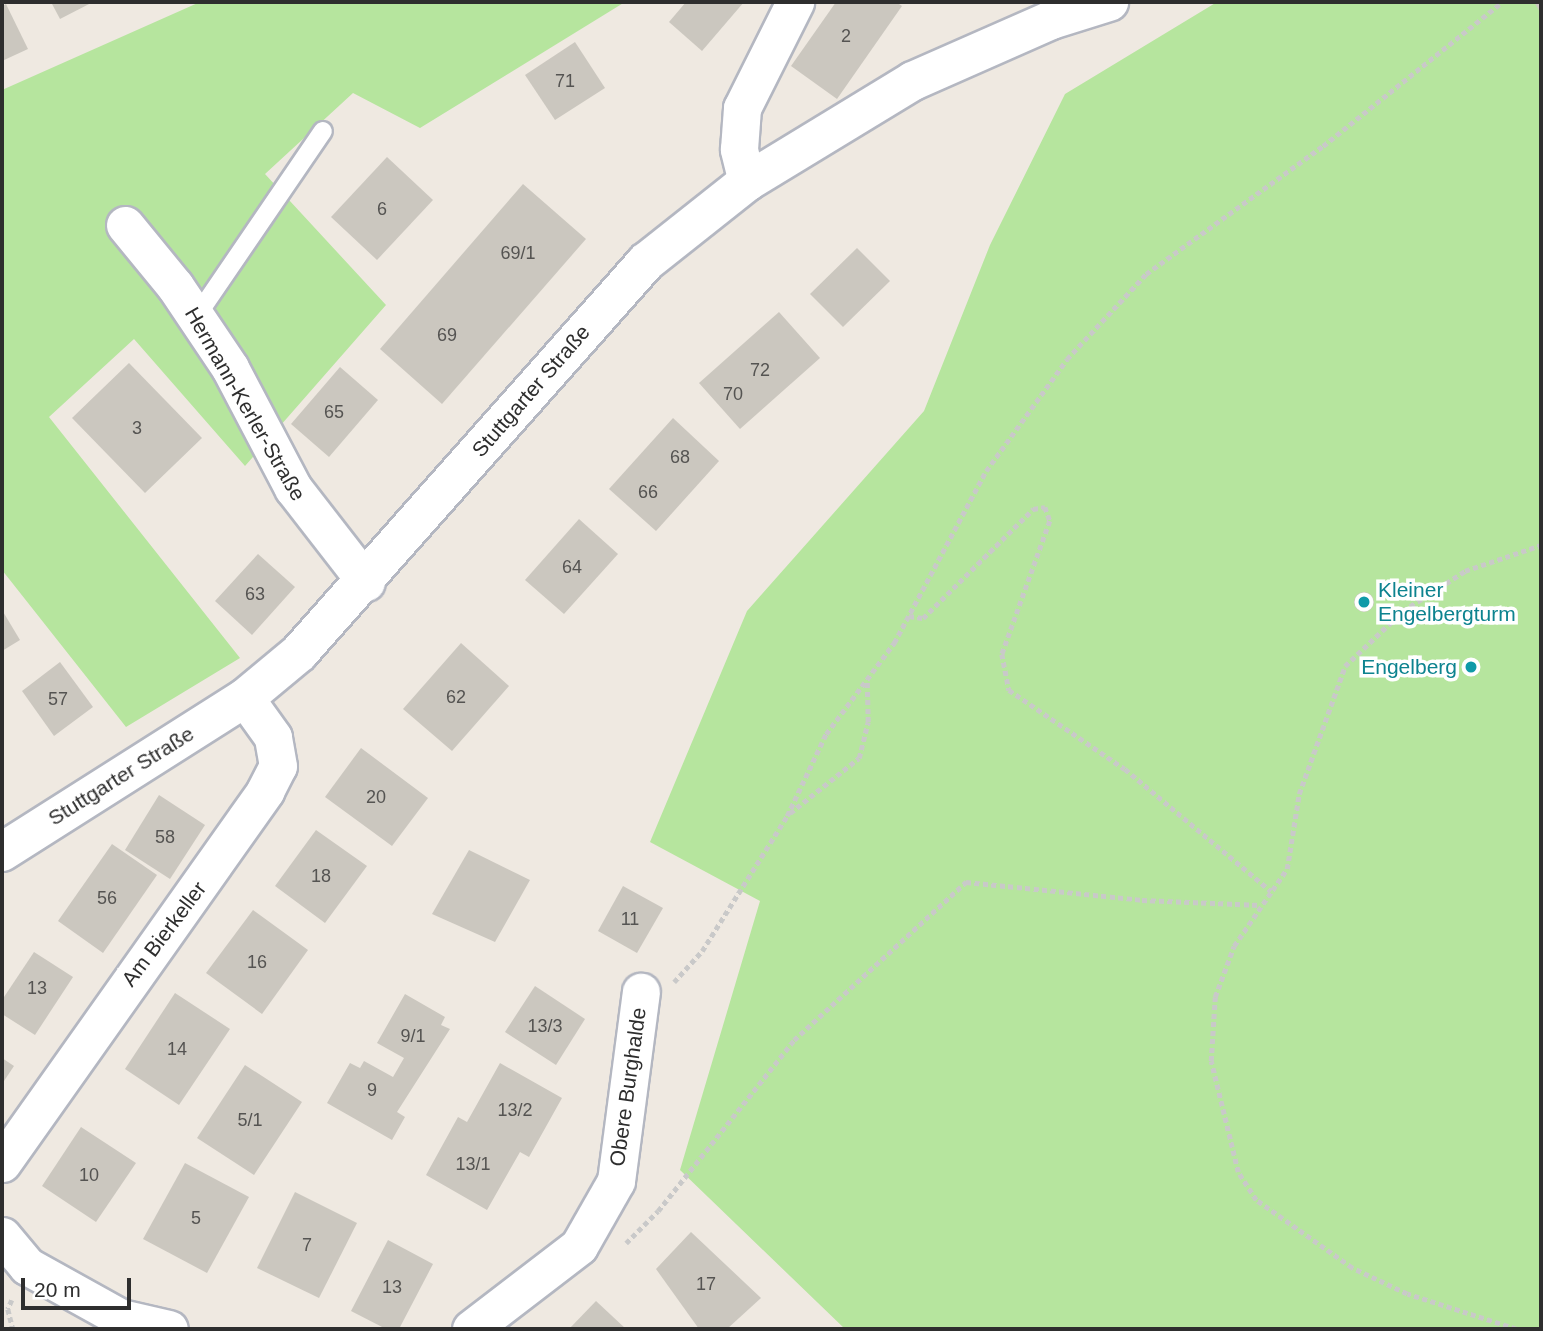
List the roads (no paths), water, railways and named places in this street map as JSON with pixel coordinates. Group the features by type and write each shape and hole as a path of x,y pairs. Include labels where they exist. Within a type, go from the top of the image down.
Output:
{"main road":[{"name":"Stuttgarter Straße","path":"2,852 246,698 299,653 366,582 646,262 747,182 913,81 1051,20 1109,2"}],"street":[{"path":"747,182 739,149 742,108 795,2"},
{"name":"Hermann-Kerler-Straße","path":"125,225 196,317 230,368 293,488 366,582"},
{"name":"Am Bierkeller","path":"2,1163 265,791 278,766 274,737 246,698"},
{"name":"Obere Burghalde","path":"471,1329 579,1246 616,1181 640,1009"},
{"path":"2,1236 27,1266 121,1318 169,1329"}],"lane":[{"path":"196,317 323,131"}],"place":[{"name":"Kleiner Engelbergturm","path":"1364,602"},
{"name":"Engelberg","path":"1471,667"}]}
